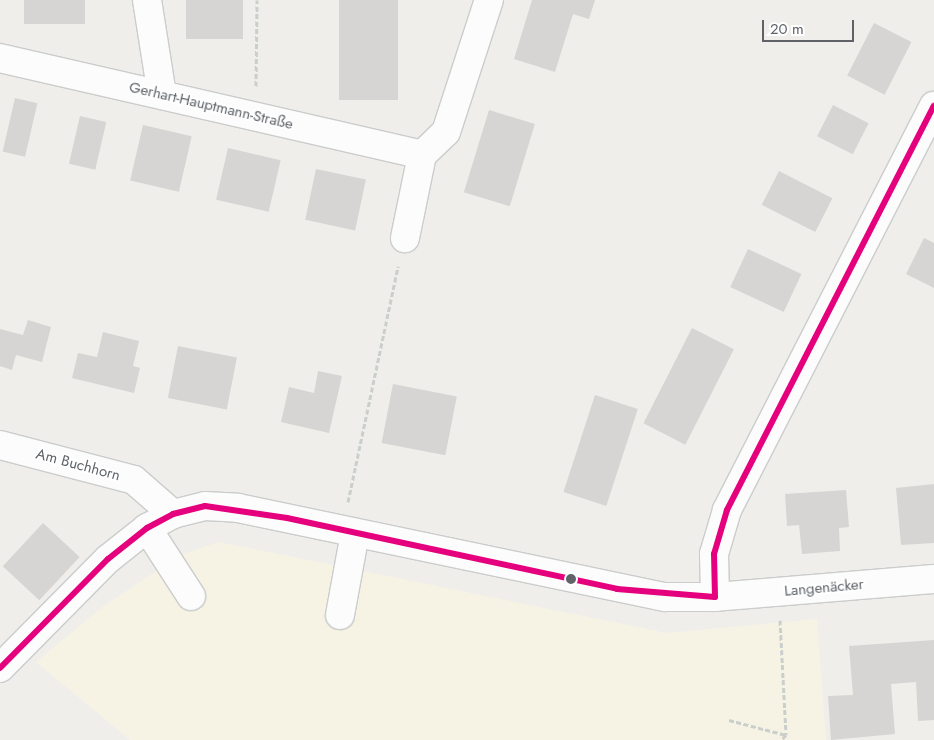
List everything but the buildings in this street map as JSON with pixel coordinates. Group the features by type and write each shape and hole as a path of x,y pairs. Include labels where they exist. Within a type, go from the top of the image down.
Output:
{"street":[{"path":"147,0 162,95"},
{"path":"404,238 422,156 446,132 489,0"},
{"name":"Gerhart-Hauptmann-Straße","path":"0,58 422,156"},
{"path":"0,668 108,559 147,528 174,514 205,506 238,508 617,589 715,597 714,554 727,510 934,106"},
{"name":"Am Buchhorn","path":"0,445 134,480 174,514"},
{"path":"147,528 191,596"},
{"path":"340,615 349,531"},
{"name":"Langenäcker","path":"715,597 934,579"}],"path":[{"path":"256,117 257,0"},
{"path":"349,531 404,238"},
{"path":"779,592 786,735 781,740"},
{"path":"728,720 786,735"}],"shaded area":[{"path":"219,542 667,633 817,619 826,740 130,740 36,662 105,605 181,555"}],"transit line":[{"path":"0,668 108,559 147,528 173,514 205,506 287,518 617,589 715,597 714,554 727,510 934,106"}]}
